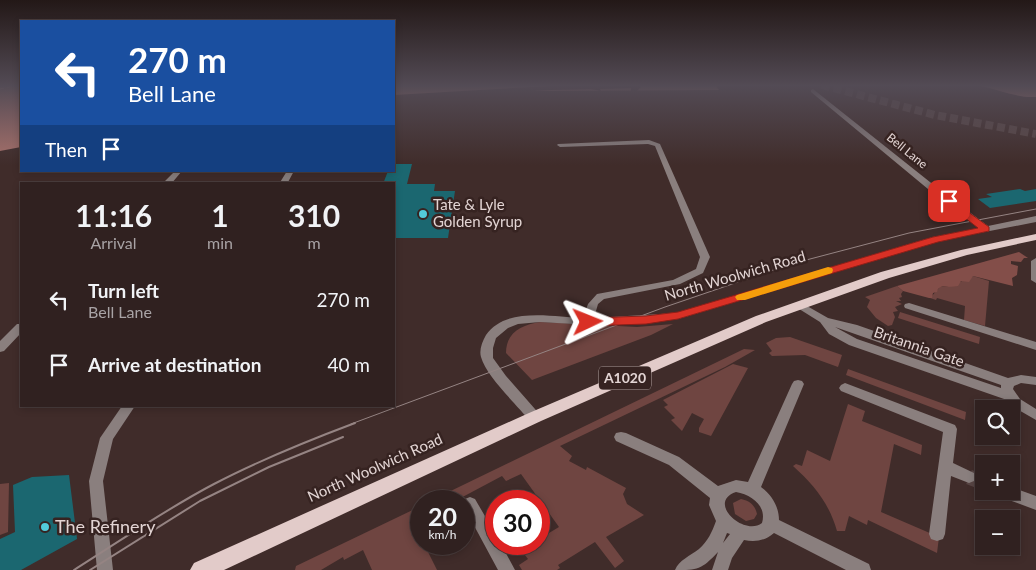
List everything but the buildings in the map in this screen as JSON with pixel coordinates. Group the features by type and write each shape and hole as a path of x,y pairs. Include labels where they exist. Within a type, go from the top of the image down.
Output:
{"main road":[{"name":"A1020","path":"535,417 747,325 885,274 965,252 1036,237"},
{"name":"North Woolwich Road","path":"201,570 535,417"}],"street":[{"name":"Bell Lane","path":"838,112 937,192 986,229"},
{"path":"560,146 649,142 658,145 705,257 700,271 676,282 601,296 594,300 588,322"},
{"path":"168,182 178,172"},
{"name":"North Woolwich Road","path":"535,417 488,362 486,350 492,336 500,328 523,319 540,318 588,322 646,320 687,314 929,241 1036,219"},
{"path":"1036,261 1036,280"},
{"name":"Britannia Gate","path":"800,305 824,320 833,331 853,342 1009,389 1022,408 1036,415"},
{"path":"909,306 1036,346"},
{"path":"0,348 20,328"},
{"name":"Britannia Gate","path":"1009,389 1021,379 1036,381"},
{"path":"752,490 798,384"},
{"path":"845,388 950,429 937,534"},
{"path":"105,570 96,481 108,438 129,407"},
{"path":"621,438 674,461 718,495"},
{"path":"946,467 969,477"},
{"path":"736,486 752,490 766,501 771,509 771,524 767,530 760,533 750,534 741,532 724,521 717,507 718,495 722,490 736,486"},
{"path":"1020,496 1036,503"},
{"path":"475,513 507,570"},
{"path":"682,570 705,554 715,543 724,521"},
{"path":"771,524 863,570"},
{"path":"720,570 725,554 741,532"}],"shaded area":[{"path":"0,112 20,112 20,147 0,151"},
{"path":"1019,252 1028,258 1024,258 1021,262 1011,261 1011,264 1018,266 1017,275 1012,278 1013,286 973,276 969,282 961,281 958,286 942,286 937,292 933,293 932,298 929,298 903,291 897,286"},
{"path":"973,276 989,281 985,326 964,320 965,306 937,298 936,300 930,298 941,286 949,287"},
{"path":"897,286 903,291 902,297 899,298 901,301 896,301 902,304 895,307 898,311 893,312 895,317 892,325 888,326 876,318 867,307 870,300 865,297"},
{"path":"900,312 980,337 979,344 898,318"},
{"path":"540,322 637,327 673,324 651,335 532,380 506,353 509,340 516,331 527,325"},
{"path":"790,337 842,355 838,367 805,355 772,356 769,353 772,351 766,343 776,338"},
{"path":"744,349 755,350 725,367 560,446 572,456 569,461 586,470 587,467 626,488 623,494 627,504 644,515 606,537 624,561 615,568 595,542 558,565 560,568 557,570 522,570 519,565 528,559 525,555 550,555 550,532 559,527 550,514 550,490 532,490 521,474 506,481 502,476 475,490 453,490"},
{"path":"733,364 748,368 711,436 699,432 704,419 692,413 682,431 671,420 675,418 664,407 668,405 663,400"},
{"path":"848,369 966,412 965,420 846,375"},
{"path":"848,404 865,411 862,421 922,445 921,455 894,444 881,512 939,537 937,553 868,520 867,525 849,516 845,531 837,531 830,512 820,495 793,466 796,464 802,466 807,450 830,461"},
{"path":"9,483 8,532 0,535 0,484"},
{"path":"741,499 753,506 757,514 754,519 746,521 735,514 733,503"},
{"path":"410,511 410,555 430,555 437,570 372,570 363,550 344,560 343,557 321,570 295,570 296,566"}],"tunnel":[{"path":"922,112 1036,134"},
{"path":"969,477 975,479"}],"tram line":[{"path":"351,424 665,307 791,264 909,233 1036,209"},
{"path":"74,570 214,484 284,451 355,423"},
{"path":"90,570 200,501 269,467 343,437"}],"slow traffic":[{"path":"741,297 828,270"}],"place":[{"name":"Tate & Lyle Golden Syrup","path":"423,214"},
{"name":"The Refinery","path":"45,527"}],"route":[{"path":"588,322 646,320 696,312 854,262 936,239 986,229 949,201"}]}
